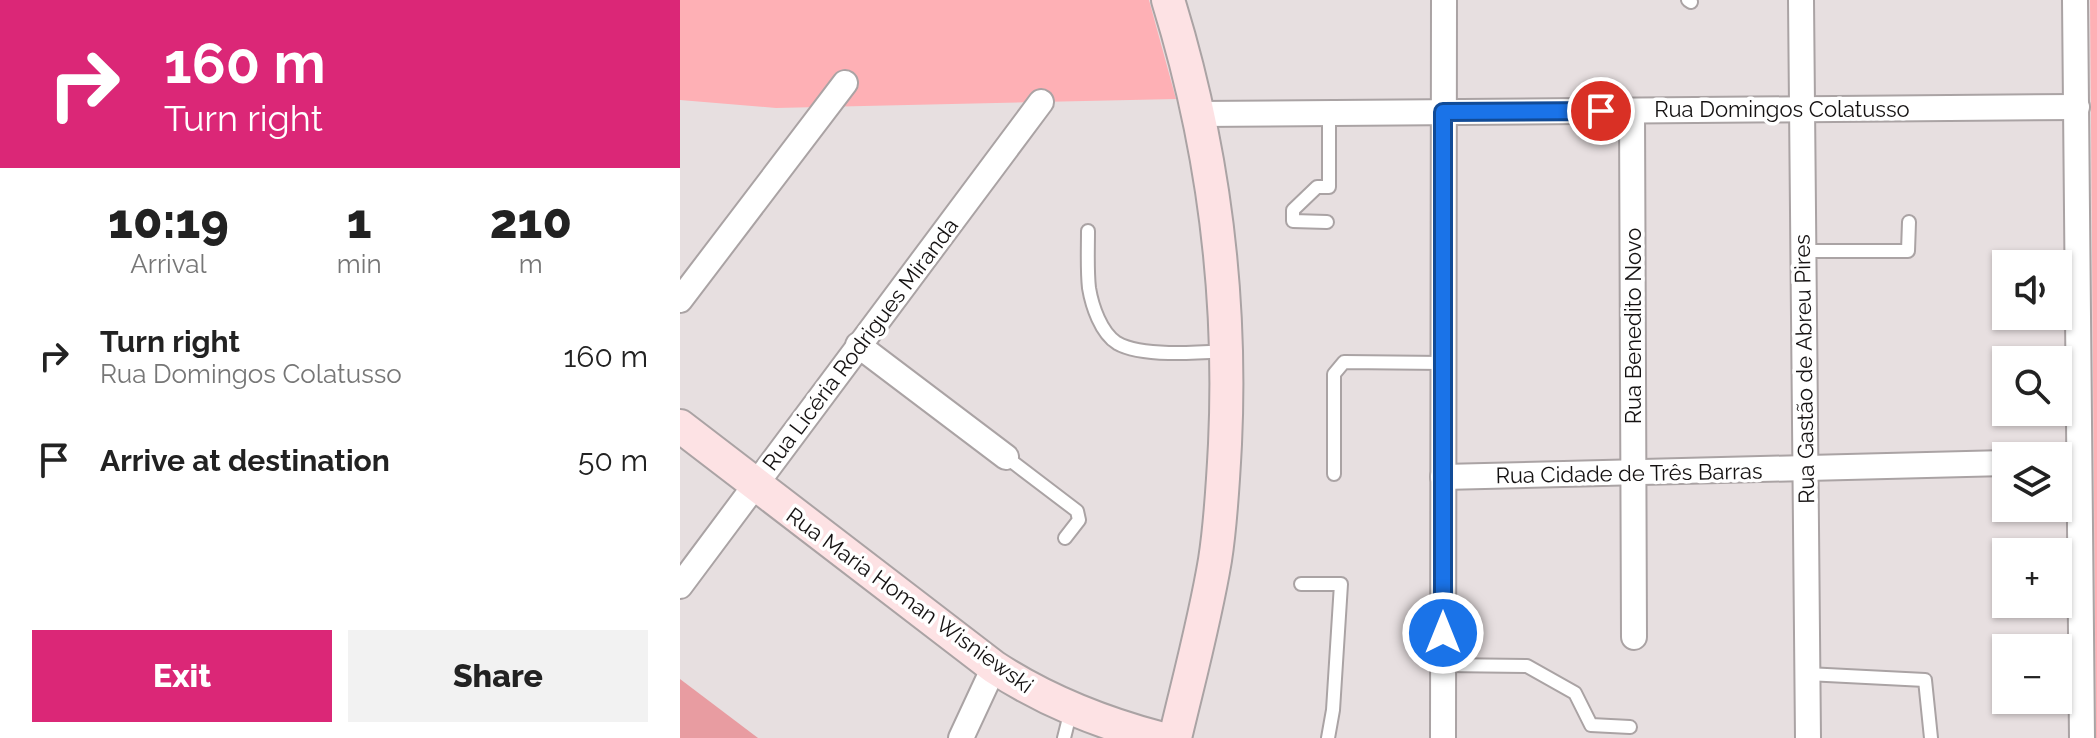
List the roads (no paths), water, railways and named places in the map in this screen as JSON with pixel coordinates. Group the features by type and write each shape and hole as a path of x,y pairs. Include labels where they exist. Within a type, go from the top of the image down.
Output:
{"street":[{"path":"1168,0 1199,114 1218,229 1226,351 1224,465 1216,557 1175,738"},
{"path":"1443,738 1444,0"},
{"name":"Rua Gastão de Abreu Pires","path":"1801,0 1808,738"},
{"path":"2069,442 2077,107 2075,0"},
{"path":"680,300 845,83"},
{"name":"Rua Licéria Rodrigues Miranda","path":"680,586 1041,102"},
{"name":"Rua Domingos Colatusso","path":"1199,114 2077,107"},
{"name":"Rua Benedito Novo","path":"1632,111 1634,637"},
{"path":"858,345 1006,457"},
{"name":"Rua Maria Homan Wisniewski","path":"680,426 994,667 1022,685 1067,724 1121,728 1159,738"},
{"name":"Rua Cidade de Três Barras","path":"1443,477 1992,463"},
{"path":"2072,522 2082,738"},
{"path":"961,738 994,667"}],"lane":[{"path":"1327,222 1293,221 1293,210 1317,187 1329,187 1329,113"},
{"path":"1803,251 1908,251 1909,222"},
{"path":"1088,231 1089,290 1099,321 1116,342 1137,350 1226,351"},
{"path":"1334,474 1334,374 1338,367 1344,362 1443,363"},
{"path":"1006,457 1077,511 1079,520 1065,538"},
{"path":"1301,584 1341,584 1333,710 1328,738"},
{"path":"1443,665 1527,666 1575,693 1591,725 1630,727"},
{"path":"1807,674 1925,680 1931,738"}]}
